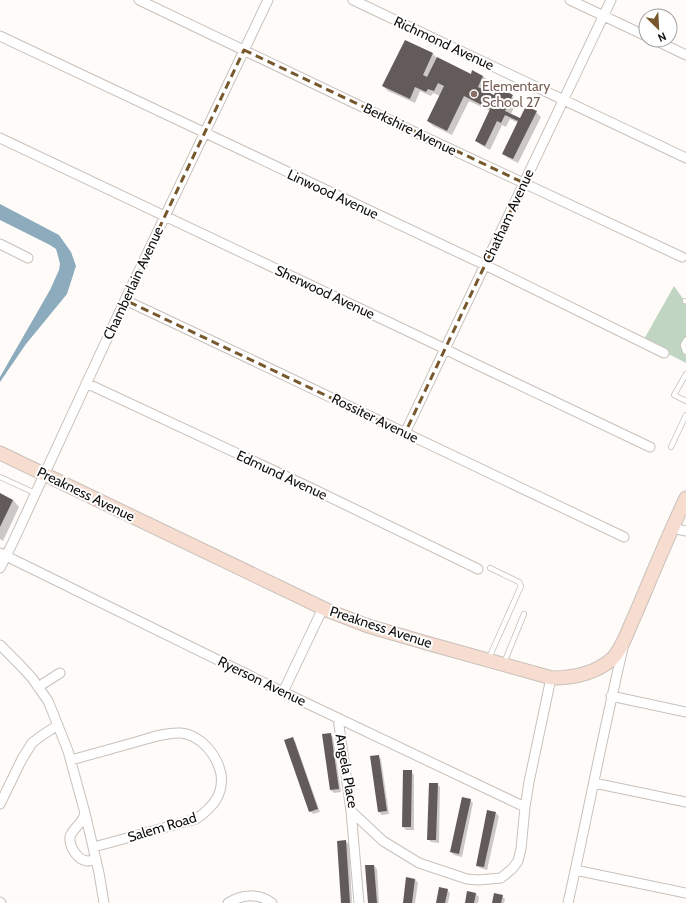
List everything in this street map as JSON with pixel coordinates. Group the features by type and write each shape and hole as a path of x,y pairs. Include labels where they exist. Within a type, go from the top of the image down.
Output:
{"main road":[{"name":"Preakness Avenue","path":"0,453 324,608 368,626 551,678 578,676 596,669 608,662 618,653 686,498"}],"street":[{"name":"Berkshire Avenue","path":"139,0 427,138 682,257"},
{"name":"Chamberlain Avenue","path":"0,568 3,555 35,493 268,0"},
{"name":"Richmond Avenue","path":"353,0 686,158"},
{"path":"570,0 638,32"},
{"name":"Chatham Avenue","path":"405,433 611,0"},
{"name":"Linwood Avenue","path":"0,36 485,265 664,353"},
{"path":"673,48 686,54"},
{"name":"Sherwood Avenue","path":"0,138 650,446"},
{"path":"0,244 28,258"},
{"name":"Rossiter Avenue","path":"125,300 624,537"},
{"name":"Edmund Avenue","path":"86,383 308,487 478,569"},
{"path":"672,528 686,530"},
{"name":"Ryerson Avenue","path":"3,555 283,692 525,807"},
{"path":"283,692 324,608"},
{"path":"568,903 625,636"},
{"path":"0,645 21,666 38,687 48,701 58,725 71,760 86,813 100,873 104,903"},
{"path":"38,687 60,673"},
{"name":"Angela Place","path":"338,718 351,811 383,841 420,863 467,879 478,880 501,878 512,869 518,861 521,849 529,782 551,678"},
{"path":"611,696 686,712"},
{"path":"0,804 22,759 32,743 40,736 58,725"},
{"name":"Salem Road","path":"71,760 159,736 181,733 191,736 202,743 214,757 219,766 221,781 218,797 206,812 196,819 94,847"},
{"path":"594,783 686,802"},
{"path":"351,811 359,903"},
{"path":"86,813 70,836 71,845 77,856 82,859 86,861 96,859"},
{"path":"575,870 686,893"},
{"path":"228,903 246,896 263,898 272,903"}],"lane":[{"path":"686,340 683,345 686,352"},
{"path":"686,374 674,395 686,400"},
{"path":"671,447 686,415"},
{"path":"0,477 35,493"},
{"path":"488,660 521,586 519,582 490,568"},
{"path":"504,664 524,614"}],"highlighted area":[{"path":"244,50 524,183 405,433 125,300"}],"green space":[{"path":"674,286 686,303 686,363 643,341"}],"water":[{"path":"0,204 59,235 71,252 76,266 67,294 26,344 0,382 0,377 50,290 59,270 60,264 56,249 0,220"}],"building":[{"path":"405,40 433,53 423,75 427,77 437,57 471,74 472,70 483,76 478,87 494,95 499,84 508,88 506,92 513,95 505,111 520,118 526,106 537,111 513,159 502,154 518,121 505,115 501,123 497,121 485,146 475,141 490,109 464,96 447,131 427,121 444,86 438,83 434,91 428,89 426,92 415,87 410,99 382,86"},
{"path":"0,493 13,500 0,527"},
{"path":"331,733 339,789 330,790 322,734"},
{"path":"293,737 318,809 309,812 284,740"},
{"path":"379,755 387,811 378,812 370,756"},
{"path":"403,770 412,770 411,827 402,827"},
{"path":"429,783 438,783 436,840 427,840"},
{"path":"462,797 471,799 459,854 450,852"},
{"path":"487,810 496,812 484,867 476,866"},
{"path":"346,840 350,903 341,903 337,841"},
{"path":"365,865 374,865 377,903 368,903"},
{"path":"406,877 415,879 412,903 403,903"},
{"path":"439,887 448,889 445,903 436,903"},
{"path":"467,891 476,893 474,903 465,903"},
{"path":"494,893 503,895 501,903 492,903"}],"place":[{"name":"Elementary School 27","path":"474,94"}]}
